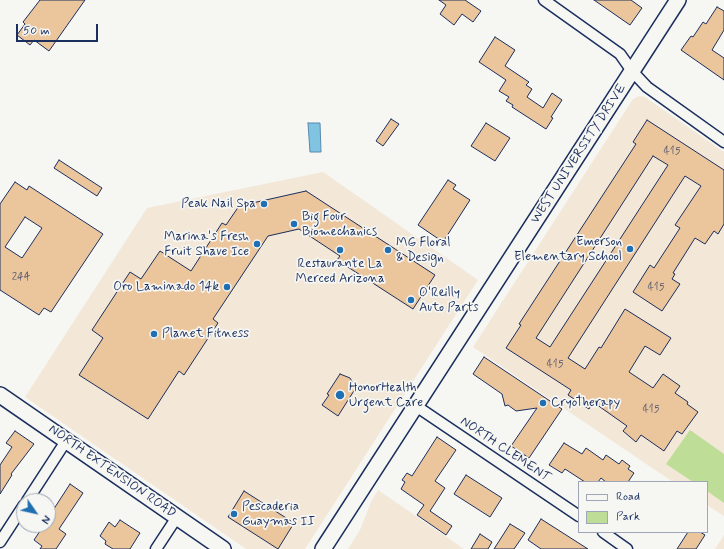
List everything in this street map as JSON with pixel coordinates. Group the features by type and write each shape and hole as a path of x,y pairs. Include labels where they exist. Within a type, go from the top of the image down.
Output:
{"main road":[{"name":"WEST UNIVERSITY DRIVE","path":"323,549 678,0"},
{"name":"NORTH EXTENSION ROAD","path":"0,395 223,549"}],"street":[{"path":"544,0 620,54 632,71 647,87 724,142"},
{"name":"NORTH CLEMENT","path":"416,406 578,515"},
{"path":"32,493 66,441"},
{"path":"0,542 16,517"},
{"path":"156,549 176,517"},
{"path":"604,533 627,549"}],"shaded area":[{"name":"Emerson Elementary School","path":"639,96 645,97 724,152 724,516 708,506 708,481 672,481 473,347 633,99"},
{"path":"323,172 478,280 305,549 246,549 25,397 147,208"},
{"path":"378,490 464,549 348,549 360,530 371,502"},
{"path":"724,535 724,549 715,549"}],"green space":[{"path":"690,430 724,454 724,503 708,492 708,481 692,481 666,464"}],"water":[{"path":"308,123 320,123 321,152 310,152"}],"building":[{"path":"40,0 85,0 49,51 34,40 30,45 17,35 25,24 23,22"},
{"path":"439,0 465,0 481,11 473,22 462,14 454,25 440,14 446,5"},
{"path":"594,0 631,0 642,8 630,25"},
{"path":"717,7 724,11 724,30 712,50 724,58 724,80 681,50 691,36 693,37 703,22 706,24"},
{"path":"495,37 515,50 505,66 529,82 526,85 532,89 527,97 543,108 552,93 562,100 551,117 553,118 546,129 512,107 513,105 506,101 509,97 499,91 506,80 479,62"},
{"path":"391,119 399,124 383,146 376,141"},
{"path":"647,120 724,170 724,224 718,234 714,231 705,244 695,238 673,273 675,274 672,279 680,284 662,311 633,292 650,265 654,268 680,228 675,225 701,186 685,176 568,358 585,369 599,347 601,348 625,309 671,338 660,355 645,346 629,372 653,388 663,374 680,386 675,393 688,402 687,404 698,412 682,434 677,431 664,451 641,435 636,442 623,431 627,426 593,402 589,409 568,395 571,390 506,348 521,325 519,324 636,144 633,142","holes":["653,156 668,165 550,347 536,338"]},
{"path":"486,123 510,138 495,161 471,146"},
{"path":"59,160 102,188 97,196 54,168"},
{"path":"448,180 456,185 453,189 470,200 443,242 418,225"},
{"path":"15,182 27,190 29,186 103,234 51,312 44,308 39,315 0,290 0,204","holes":["25,217 42,228 22,258 5,247"]},
{"path":"306,191 435,275 413,309 337,260 340,256 299,229 268,236 213,319 218,323 184,375 179,371 148,419 79,375 103,338 92,330 130,272 141,279 160,251 191,271 222,223 226,225 239,206"},
{"path":"484,357 562,409 529,458 511,446 537,408 516,411 508,405 505,406 502,394 473,374"},
{"name":"HonorHealth Urgent Care","path":"340,374 350,378 357,386 338,416 322,405"},
{"path":"15,431 34,444 11,474 12,475 0,494 0,465 12,447 6,443"},
{"path":"437,437 456,450 435,481 445,488 430,511 452,526 446,535 417,515 424,505 401,489 405,482 402,480 407,473 412,476"},
{"path":"564,443 582,454 586,448 603,460 606,455 619,464 622,460 630,466 628,469 634,473 629,481 605,481 601,478 599,481 583,481 565,469 562,473 549,465"},
{"path":"466,475 502,498 490,517 454,494"},
{"path":"70,484 83,493 59,529 66,534 56,549 40,549 42,546 34,540 39,533 56,533 56,506"},
{"path":"244,491 294,523 278,549 228,517"},
{"path":"541,519 588,549 541,549 528,540"},
{"path":"120,520 140,533 130,549 113,549 105,544 106,541 100,536 109,522 115,527"},
{"path":"510,524 525,533 514,549 494,549"},
{"path":"687,533 702,533 705,535 696,549 677,549"},
{"path":"480,534 492,542 488,549 471,549"}],"place":[{"name":"Peak Nail Spa","path":"264,204"},
{"name":"Big Four Biomechanics","path":"294,224"},
{"name":"Marina's Fresh Fruit Shave Ice","path":"257,244"},
{"name":"Emerson Elementary School","path":"630,249"},
{"name":"Restaurante La Merced Arizona","path":"340,250"},
{"name":"MG Floral & Design","path":"388,250"},
{"name":"Oro Laminado 14k","path":"227,287"},
{"name":"O'Reilly Auto Parts","path":"411,300"},
{"name":"Planet Fitness","path":"154,334"},
{"name":"HonorHealth Urgent Care","path":"340,395"},
{"name":"CryoTherapy","path":"543,403"},
{"name":"Pescaderia Guaymas II","path":"234,514"}]}
